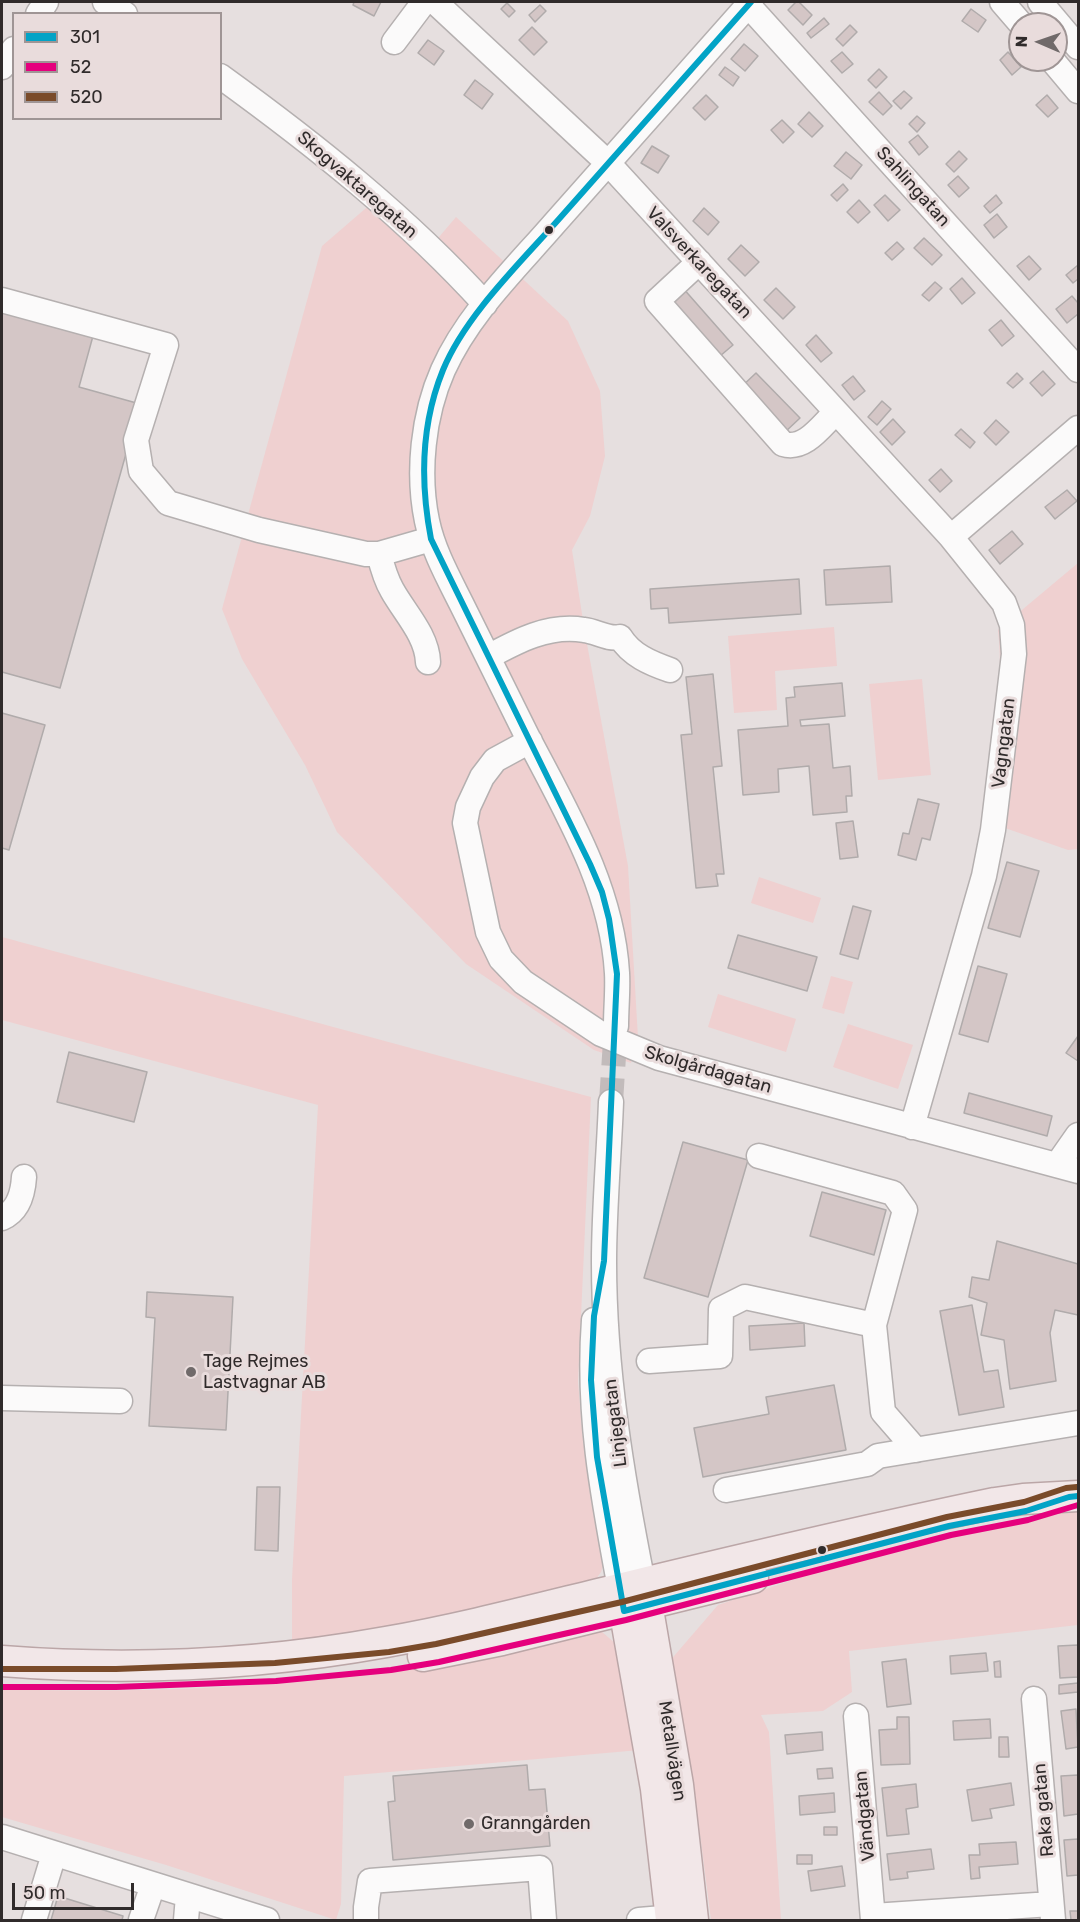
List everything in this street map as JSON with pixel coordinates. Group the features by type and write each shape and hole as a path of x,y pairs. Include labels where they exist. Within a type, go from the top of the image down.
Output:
{"main road":[{"path":"2,1678 190,1676 276,1672 390,1661 502,1640 634,1597 994,1503 1023,1498 1074,1496"},
{"path":"2,1661 116,1666 190,1665 276,1658 375,1644 634,1597"},
{"name":"Metallvägen","path":"634,1597 679,1795 682,1919"}],"street":[{"path":"105,2 122,12"},
{"path":"394,42 424,2"},
{"name":"Valsverkaregatan","path":"435,2 608,163 951,537"},
{"path":"1040,2 1078,47"},
{"path":"616,1026 617,974 609,919 602,892 591,864 431,539 425,509 423,481 426,432 430,410 443,370 454,348 485,304 749,3"},
{"name":"Sahlingatan","path":"749,3 1078,370"},
{"path":"2,67 12,53"},
{"path":"1062,72 1078,91"},
{"name":"Skogvaktaregatan","path":"222,78 323,154 453,269 485,304"},
{"path":"699,262 657,302 783,444 791,447 804,442 836,412"},
{"path":"2,300 166,345 136,440 141,471 168,502 259,530 356,552 379,554 431,539"},
{"path":"951,537 1078,428"},
{"name":"Vagngatan","path":"912,1126 984,876 993,830 1013,670 1014,638 1004,603 951,537"},
{"path":"379,554 392,591 422,641 428,654 428,662"},
{"path":"488,657 530,636 555,630 582,629 609,637 620,637 636,654 670,670"},
{"name":"Skolgårdagatan","path":"530,741 495,760 488,768 473,792 465,824 488,932 501,959 523,982 601,1034 659,1058 1068,1168"},
{"name":"Linjegatan","path":"611,1102 604,1261 614,1417 628,1504 634,1597"},
{"path":"1068,1168 1078,1135"},
{"path":"759,1156 893,1193 905,1210 874,1325 883,1412 916,1450"},
{"path":"2,1218 8,1215 22,1195 24,1177"},
{"path":"649,1361 720,1356 721,1309 745,1297 874,1325"},
{"path":"2,1398 120,1401"},
{"path":"726,1490 867,1464 878,1456 1078,1423"},
{"name":"Raka gatan","path":"1034,1699 1052,1912"},
{"name":"Vändgatan","path":"856,1716 873,1918 1052,1912"},
{"path":"2,1837 267,1920"},
{"path":"34,1920 54,1854"},
{"path":"366,1920 370,1881 540,1868 544,1920"},
{"path":"141,1920 153,1884"},
{"path":"186,1920 188,1896"},
{"path":"639,1920 682,1919"}],"shaded area":[{"path":"373,202 428,250 456,217 568,321 600,391 605,456 590,516 572,550 628,866 638,1038 631,1063 594,1050 466,964 337,832 305,765 242,659 222,609 322,246"},
{"path":"1078,563 1078,849 1068,850 985,821 999,702 998,630"},
{"path":"834,627 837,666 775,671 777,710 734,713 728,636"},
{"path":"922,679 931,775 878,780 869,684"},
{"path":"759,877 821,898 813,923 751,903"},
{"path":"2,937 591,1097 578,1382 583,1440 605,1560 594,1582 527,1600 292,1646 292,1579 318,1105 2,1020"},
{"path":"831,976 853,982 844,1014 822,1008"},
{"path":"718,994 796,1019 786,1052 708,1027"},
{"path":"848,1024 913,1045 898,1089 833,1067"},
{"path":"1078,1509 1078,1625 849,1651 852,1692 823,1711 761,1715 769,1732 781,1920 711,1920 695,1795 668,1663 718,1605 858,1558 951,1532"},
{"path":"601,1631 616,1644 640,1750 344,1776 341,1904 336,1920 166,1865 2,1817 2,1689 140,1690 278,1683 400,1668"}],"building":[{"path":"354,2 381,2 374,16 353,5"},
{"path":"799,2 812,15 803,25 788,10"},
{"path":"507,3 515,11 509,17 501,9"},
{"path":"540,5 546,11 535,22 529,15"},
{"path":"971,9 986,20 978,32 962,21"},
{"path":"824,18 829,24 811,38 807,33"},
{"path":"850,25 857,32 843,46 836,39"},
{"path":"532,27 547,42 534,55 519,40"},
{"path":"428,40 444,51 434,65 418,53"},
{"path":"744,44 758,56 745,71 731,59"},
{"path":"842,52 853,64 842,73 831,61"},
{"path":"1008,52 1008,70 1000,60"},
{"path":"725,67 739,77 733,86 719,75"},
{"path":"879,69 887,77 876,88 868,80"},
{"path":"475,80 493,94 482,109 464,95"},
{"path":"904,91 912,98 901,109 893,101"},
{"path":"879,92 892,106 883,115 869,102"},
{"path":"706,95 718,107 705,120 693,108"},
{"path":"1047,95 1058,108 1048,117 1036,105"},
{"path":"809,112 823,126 812,137 798,124"},
{"path":"917,116 925,123 917,132 909,124"},
{"path":"782,120 794,132 783,143 771,130"},
{"path":"918,135 928,147 919,155 909,142"},
{"path":"652,146 669,156 658,173 641,163"},
{"path":"959,151 967,159 954,172 946,164"},
{"path":"846,152 862,165 851,179 834,166"},
{"path":"958,176 969,188 959,197 948,185"},
{"path":"843,184 848,190 837,201 831,195"},
{"path":"885,195 900,210 888,221 874,205"},
{"path":"996,195 1002,203 990,213 984,206"},
{"path":"859,200 870,212 858,223 847,212"},
{"path":"704,208 719,222 708,235 693,221"},
{"path":"997,214 1007,227 994,238 984,225"},
{"path":"924,238 942,255 932,265 914,248"},
{"path":"897,242 904,249 892,260 885,253"},
{"path":"741,245 759,262 745,276 728,259"},
{"path":"1029,256 1041,269 1029,280 1017,266"},
{"path":"1078,265 1078,279 1073,283 1066,275"},
{"path":"962,278 975,293 962,304 950,289"},
{"path":"935,282 942,288 929,301 922,295"},
{"path":"682,287 733,345 713,362 663,304"},
{"path":"776,288 795,307 783,319 764,300"},
{"path":"1072,296 1078,303 1078,314 1067,323 1056,309"},
{"path":"2,311 93,336 79,387 140,404 60,688 2,672"},
{"path":"1001,320 1014,336 1002,346 989,330"},
{"path":"816,335 832,353 821,362 806,345"},
{"path":"1043,371 1055,384 1042,396 1030,383"},
{"path":"756,373 800,418 783,434 739,389"},
{"path":"1017,373 1023,379 1013,388 1007,383"},
{"path":"853,376 865,391 854,400 842,385"},
{"path":"882,401 891,409 877,425 868,417"},
{"path":"893,419 905,432 892,445 880,432"},
{"path":"996,420 1009,432 996,445 984,433"},
{"path":"961,429 975,442 970,448 955,435"},
{"path":"941,469 952,481 940,492 929,480"},
{"path":"1067,490 1077,501 1055,519 1045,507"},
{"path":"1012,531 1023,544 1000,564 989,550"},
{"path":"890,566 892,602 826,605 824,570"},
{"path":"799,579 801,614 669,623 668,608 651,609 650,589"},
{"path":"713,674 722,766 713,767 724,874 716,874 718,886 696,888 681,735 692,734 686,677"},
{"path":"842,683 845,716 800,720 801,726 829,724 833,768 850,766 852,796 846,796 847,812 813,815 809,766 778,769 779,792 743,795 738,730 788,726 786,698 795,697 794,687"},
{"path":"2,713 45,725 9,850 2,848"},
{"path":"918,799 939,804 930,840 922,838 916,860 898,855 903,833 909,834"},
{"path":"853,821 858,857 840,859 836,823"},
{"path":"1007,862 1039,871 1020,937 988,928"},
{"path":"853,906 871,911 858,959 840,954"},
{"path":"738,935 817,957 807,991 728,968"},
{"path":"978,966 1007,974 988,1042 959,1034"},
{"path":"1078,1036 1078,1061 1066,1053"},
{"path":"69,1052 147,1072 134,1122 57,1102"},
{"path":"969,1093 1052,1116 1047,1136 964,1113"},
{"path":"683,1142 748,1160 708,1297 644,1278"},
{"path":"822,1192 886,1210 874,1255 810,1236"},
{"path":"997,1241 1078,1264 1078,1315 1055,1310 1050,1333 1056,1381 1010,1389 1004,1340 981,1335 987,1303 969,1297 972,1277 989,1280"},
{"name":"Tage Rejmes Lastvagnar AB","path":"147,1292 233,1297 226,1430 149,1426 155,1318 146,1317"},
{"path":"972,1305 984,1372 998,1370 1004,1407 959,1415 940,1311"},
{"path":"804,1323 805,1346 750,1350 749,1326"},
{"path":"834,1385 846,1450 703,1477 694,1428 769,1414 766,1397"},
{"path":"257,1487 280,1487 278,1551 255,1550"},
{"path":"1078,1645 1078,1677 1060,1678 1058,1646"},
{"path":"986,1653 988,1671 951,1674 950,1656"},
{"path":"906,1659 911,1704 887,1707 882,1662"},
{"path":"1000,1661 1001,1677 995,1677 994,1662"},
{"path":"1078,1683 1078,1692 1059,1694 1059,1685"},
{"path":"1076,1709 1078,1747 1066,1749 1061,1711"},
{"path":"897,1717 909,1717 910,1764 881,1765 879,1730 897,1729"},
{"path":"990,1719 991,1738 954,1740 953,1721"},
{"path":"822,1732 823,1750 787,1754 785,1735"},
{"path":"999,1737 1008,1737 1009,1757 999,1757"},
{"name":"Granngården","path":"527,1765 529,1790 545,1789 550,1846 393,1860 388,1802 395,1801 393,1776"},
{"path":"832,1768 833,1778 818,1779 817,1769"},
{"path":"1078,1775 1078,1814 1064,1816 1061,1776"},
{"path":"1011,1783 1014,1805 990,1809 992,1818 972,1821 967,1790"},
{"path":"916,1784 918,1807 906,1809 909,1834 887,1836 882,1788"},
{"path":"834,1793 835,1812 800,1815 799,1796"},
{"path":"824,1827 837,1827 837,1835 824,1835"},
{"path":"1078,1839 1078,1875 1067,1876 1064,1840"},
{"path":"1016,1842 1018,1864 979,1867 980,1878 971,1879 969,1855 980,1855 979,1844"},
{"path":"931,1849 934,1869 907,1872 908,1878 890,1880 887,1854"},
{"path":"797,1855 812,1855 812,1864 797,1864"},
{"path":"842,1866 845,1886 811,1891 808,1871"},
{"path":"58,1896 123,1916 122,1920 51,1920"},
{"path":"1070,1911 1078,1911 1078,1920 1071,1920"}],"tunnel":[{"path":"611,1102 616,1026"}],"transit line":[{"name":"301","path":"751,2 479,310 443,370 430,411 425,453 425,496 431,539 590,864 602,892 609,919 617,974 604,1261 594,1316 591,1380 597,1457 624,1611 949,1526 1026,1511 1078,1496"},
{"name":"520","path":"2,1669 116,1669 275,1663 389,1652 436,1644 622,1602 947,1517 1024,1502 1066,1488 1077,1487"},
{"name":"52","path":"2,1687 116,1687 276,1681 391,1670 439,1662 626,1620 951,1535 1028,1520 1078,1505"}],"place":[{"name":"Tage Rejmes Lastvagnar AB","path":"191,1372"},
{"name":"Granngården","path":"469,1824"}]}
